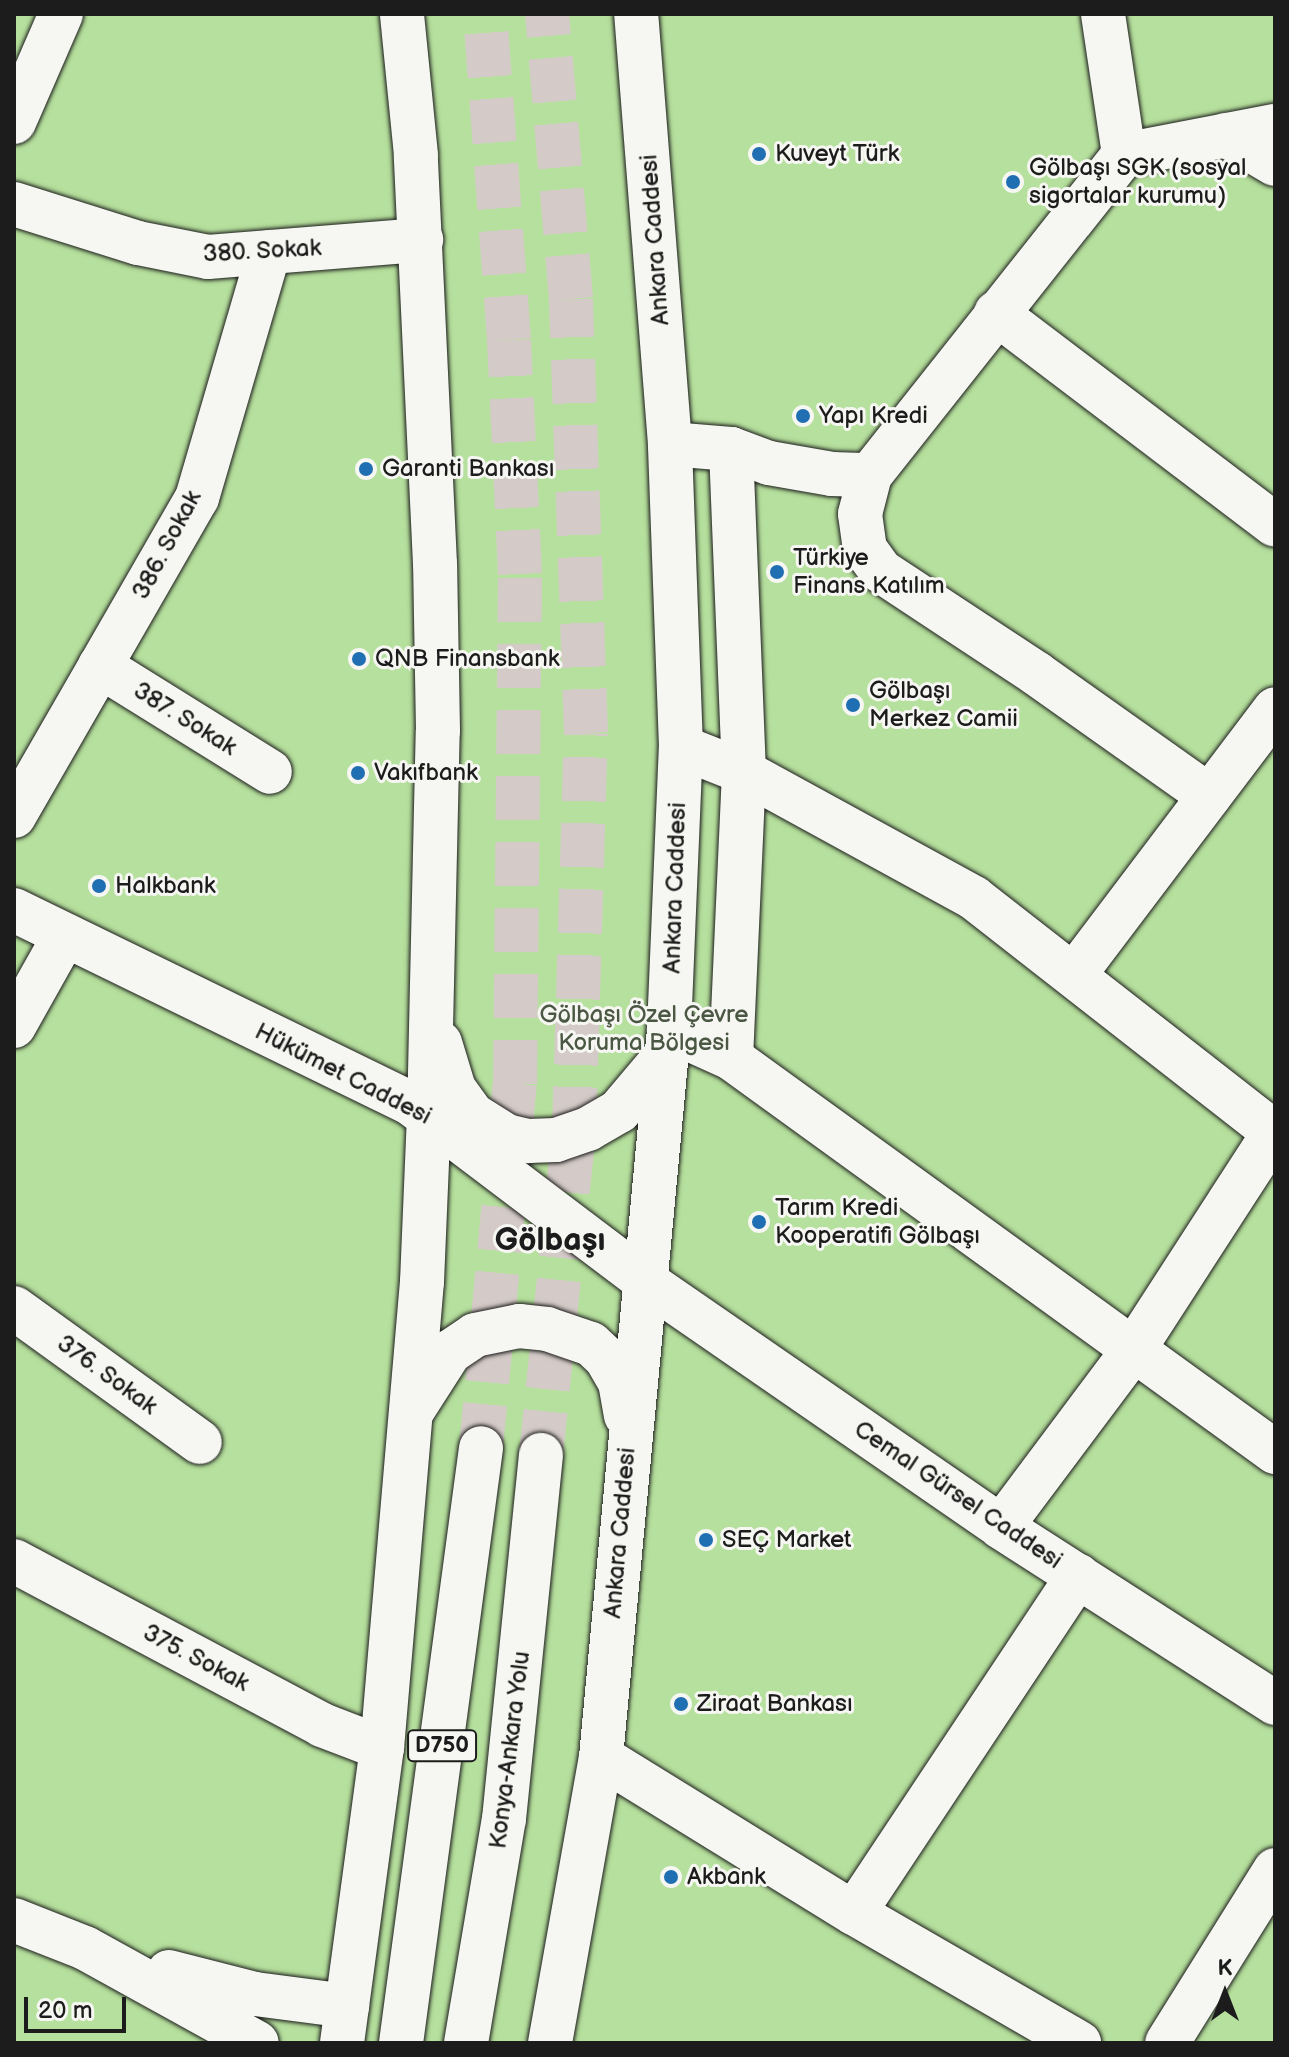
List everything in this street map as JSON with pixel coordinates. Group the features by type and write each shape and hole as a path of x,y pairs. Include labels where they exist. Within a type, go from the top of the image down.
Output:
{"main road":[{"path":"14,122 61,14"},
{"path":"14,1920 85,1948 228,1988 291,2001 344,2025 382,1748 422,1282 429,1116 438,731 421,240 402,14"},
{"name":"Ankara Caddesi","path":"550,2043 601,1757 668,1042 681,747 670,444 636,14"},
{"path":"1103,14 1124,155"},
{"path":"1209,796 1037,674 881,571 865,549 860,514 870,475 1124,155 1275,126"},
{"path":"1226,135 1275,164"},
{"name":"380. Sokak","path":"14,204 138,243 208,257 421,240"},
{"name":"386. Sokak","path":"14,816 197,498 269,252"},
{"path":"996,313 1275,525"},
{"path":"670,444 731,449 769,463 832,474 870,475"},
{"path":"731,449 744,772 731,1058"},
{"name":"387. Sokak","path":"100,666 270,772"},
{"path":"1074,975 1209,796 1271,722"},
{"path":"681,747 744,772 974,898 1275,1133 1134,1349 1001,1527"},
{"name":"Hükümet Caddesi","path":"14,910 429,1116 645,1281"},
{"path":"14,1026 65,935"},
{"path":"432,973 441,1056 454,1089 473,1115 506,1136 528,1141 556,1140 588,1129 619,1111 668,1042 731,1058 1275,1452"},
{"name":"Cemal Gürsel Caddesi","path":"645,1281 1001,1527 1275,1703"},
{"name":"376. Sokak","path":"14,1308 200,1442"},
{"path":"410,1414 450,1352 475,1335 519,1326 547,1329 591,1344 606,1358 620,1382 629,1437"},
{"name":"D750","path":"401,2043 481,1448"},
{"name":"Konya-Ankara Yolu","path":"466,2043 504,1819 541,1455"},
{"name":"375. Sokak","path":"14,1561 322,1725 382,1748"},
{"path":"854,1913 1078,1576"},
{"path":"601,1757 854,1913 1079,2043"},
{"path":"1167,2043 1275,1870"},
{"path":"85,1948 257,2043"}],"green space":[{"name":"Gölbaşı Özel Çevre Koruma Bölgesi","path":"14,14 1275,14 1275,2043 14,2043"}],"tunnel":[{"path":"481,1448 515,1084 520,574 509,340 485,14"},
{"path":"541,1455 574,1131 586,733 571,299 547,14"}],"place":[{"name":"Kuveyt Türk","path":"759,154"},
{"name":"Gölbaşı SGK (sosyal sigortalar kurumu)","path":"1013,182"},
{"name":"Yapı Kredi","path":"803,416"},
{"name":"Garanti Bankası","path":"366,469"},
{"name":"Türkiye Finans Katılım","path":"777,572"},
{"name":"QNB Finansbank","path":"359,659"},
{"name":"Gölbaşı Merkez Camii","path":"853,705"},
{"name":"Vakıfbank","path":"358,773"},
{"name":"Halkbank","path":"99,886"},
{"name":"Tarım Kredi Kooperatifi Gölbaşı","path":"759,1222"},
{"name":"SEÇ Market","path":"706,1540"},
{"name":"Ziraat Bankası","path":"681,1704"},
{"name":"Akbank","path":"671,1877"}],"district":[{"name":"Gölbaşı","path":"550,1241"}]}
